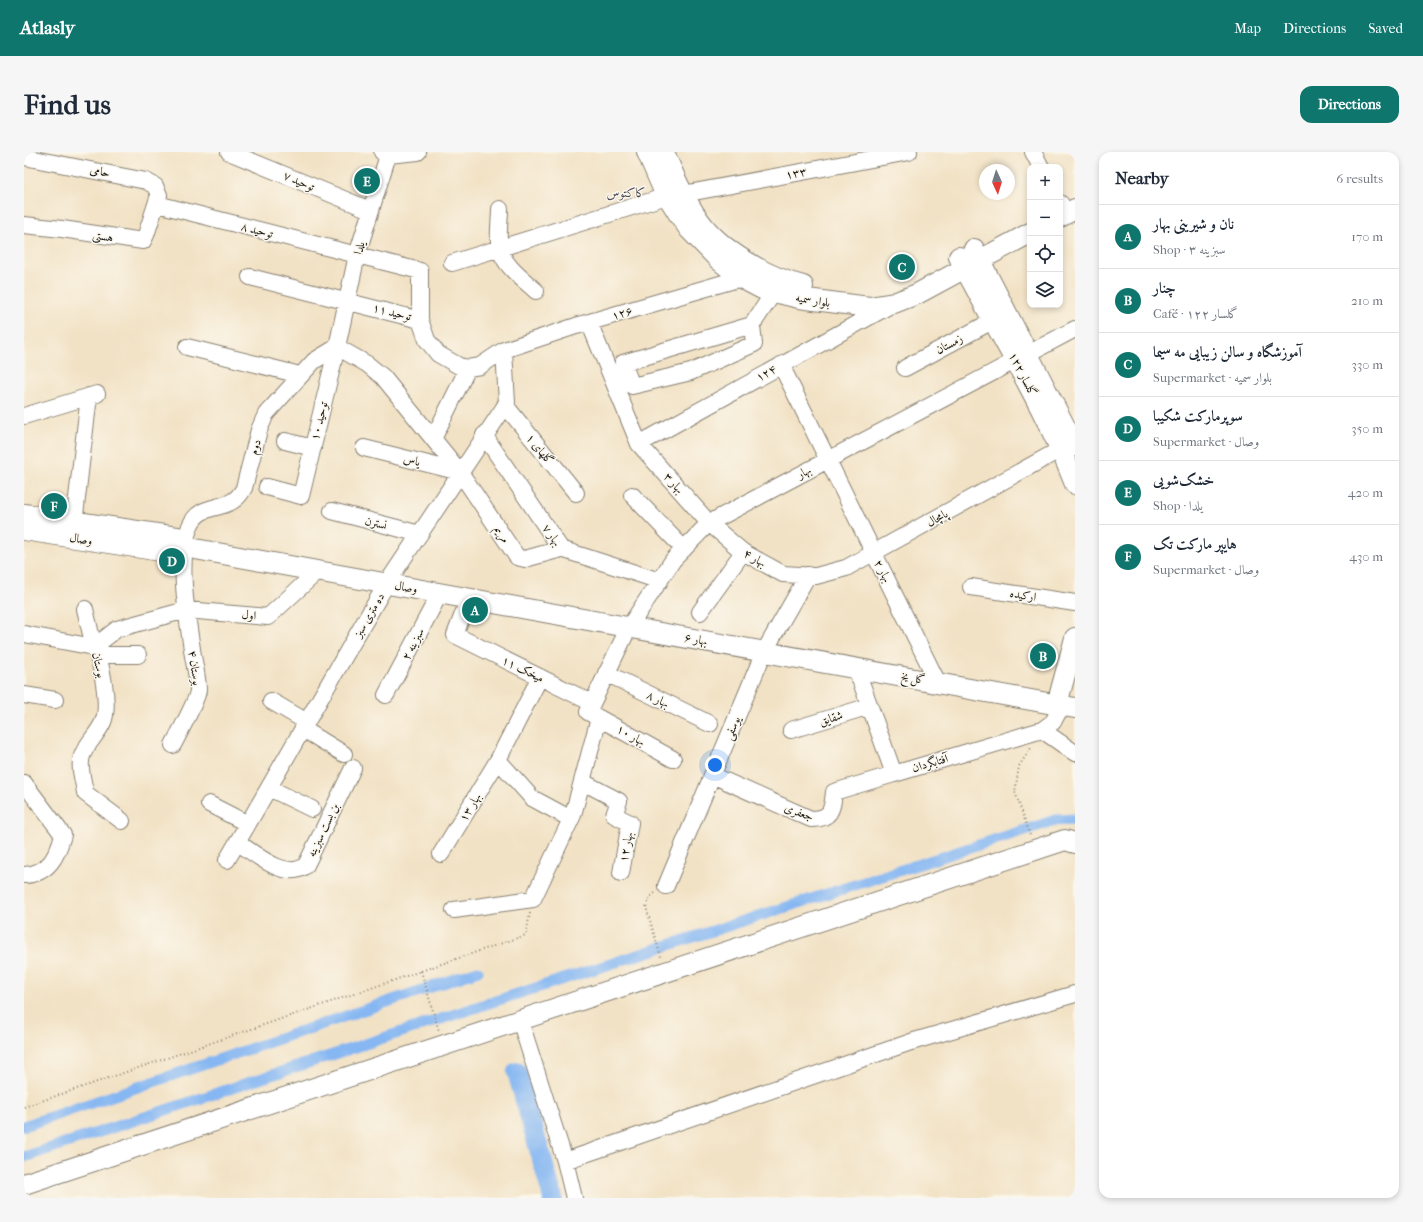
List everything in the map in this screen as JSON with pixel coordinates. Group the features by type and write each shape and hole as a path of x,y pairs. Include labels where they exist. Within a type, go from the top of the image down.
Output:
{"main road":[{"name":"بلوار سمیه","path":"647,152 675,195 729,250 778,278 801,286 833,292 870,295 890,291 1027,234"},
{"name":"بلوار سمیه","path":"664,152 675,195 689,229 719,260 741,278 762,289 832,304 869,307 894,303 917,294 969,258 1027,222"},
{"name":"گلسار ۱۲۲","path":"969,258 994,320 1023,357"},
{"name":"گلسار ۱۲۲","path":"969,258 1071,445 1075,484"},
{"name":"وصال","path":"24,514 73,529"},
{"name":"وصال","path":"24,530 73,529 177,537 184,547 629,627"},
{"name":"بهار ۶","path":"629,627 764,652"},
{"path":"1075,638 1058,697 1068,706 1075,684"},
{"name":"گل یخ","path":"764,652 1068,706"},
{"path":"24,1184 1065,840 1075,843"}],"street":[{"name":"توحید ۷","path":"229,152 370,210"},
{"path":"386,153 418,152"},
{"name":"۱۳۳","path":"452,263 675,195 909,152"},
{"path":"1033,152 1039,164"},
{"name":"یلدا","path":"337,347 357,255 386,153"},
{"name":"حامی","path":"24,157 146,181 155,186 159,192 157,204"},
{"name":"هستی","path":"24,225 62,229 139,242 145,239 157,204"},
{"name":"توحید ۸","path":"157,204 309,244 420,271 420,320"},
{"path":"500,209 500,249 504,259 516,274 536,291"},
{"name":"توحید ۱۱","path":"250,277 420,320 427,340 438,354 460,366 468,368"},
{"name":"۱۲۶","path":"504,350 589,322 741,278"},
{"path":"752,325 624,363 632,386 691,372 754,344 752,325 774,292"},
{"name":"۱۲۴","path":"639,444 894,303"},
{"name":"زمستان","path":"905,368 994,320"},
{"name":"بهار ۳","path":"589,322 639,444 709,523"},
{"name":"بهار","path":"533,898 571,819 583,782 593,711 606,674 629,627 673,560 709,523 827,459 1075,329"},
{"path":"187,347 300,375"},
{"name":"دوم","path":"184,547 193,522 204,509 229,504 239,497 244,488 259,430 266,414 314,361 337,347"},
{"name":"مریم","path":"337,347 367,364 383,377 460,472 517,557 525,559 561,549"},
{"name":"توحید ۱۰","path":"267,486 301,496 337,347"},
{"path":"433,439 468,368 480,366 504,350"},
{"path":"504,350 507,403 505,405"},
{"name":"بهار ۲","path":"781,366 938,683"},
{"path":"24,416 94,395 73,529"},
{"name":"ده متری سبز","path":"227,860 387,584 505,405"},
{"name":"گلهای ۱","path":"505,405 576,493"},
{"name":"بهار ۷","path":"484,435 561,549 660,581"},
{"path":"285,441 313,448"},
{"name":"پامچال","path":"808,575 816,576 846,568 1071,445"},
{"name":"یاس","path":"364,448 460,472"},
{"path":"632,495 684,549"},
{"name":"نسترن","path":"332,511 420,534"},
{"name":"بهار ۴","path":"709,523 743,552 783,574 808,575"},
{"path":"184,547 186,610"},
{"path":"700,612 743,552"},
{"name":"اول","path":"186,610 268,617 318,571"},
{"name":"یوسفی","path":"666,886 764,652 808,575"},
{"name":"ارکیده","path":"971,587 1075,603"},
{"name":"سبزینه ۲","path":"386,695 440,593"},
{"name":"میخک ۱۱","path":"469,598 455,635 540,677 593,711"},
{"path":"85,609 96,651"},
{"name":"بوستان","path":"122,821 85,793 81,757 103,723 104,715 105,695 96,651 118,628 186,610"},
{"name":"بوستان ۴","path":"172,745 199,691 186,610"},
{"path":"24,634 96,651 138,655"},
{"path":"856,668 894,774"},
{"name":"بهار ۸","path":"606,674 710,724"},
{"name":"بهار ۱۳","path":"441,854 498,760 540,677"},
{"path":"24,695 55,700"},
{"path":"271,701 344,754"},
{"name":"شقایق","path":"791,730 870,706"},
{"name":"آفتابگردان","path":"894,774 1042,730 1053,722 1068,706"},
{"name":"بهار ۱۰","path":"593,711 673,759"},
{"path":"1042,730 1075,753"},
{"path":"498,760 532,798 571,819"},
{"name":"بن بست سبزینه","path":"237,842 273,865 292,871 300,869 306,865 353,768"},
{"name":"جعفری","path":"712,775 811,819 823,818 828,815 832,810 834,792 894,774"},
{"name":"بهار ۱۲","path":"583,782 619,801 614,815 630,823 621,873"},
{"path":"24,783 63,835 58,851 49,865 35,875 24,875"},
{"path":"269,788 312,808"},
{"path":"209,804 248,824"},
{"path":"454,910 533,898"},
{"path":"566,1161 911,1042 1075,994"},
{"path":"520,1020 566,1161 574,1198"}],"path":[{"path":"1031,838 1015,792 1019,766 1042,730"},
{"path":"662,960 646,907 650,897 666,886"},
{"path":"24,1107 526,935 533,898"},
{"path":"421,971 439,1032"}],"waterway":[{"path":"24,1157 486,1004 1056,820 1075,819"},
{"path":"24,1126 478,971"},
{"path":"517,1072 553,1198"}],"place":[{"name":"خشک‌شویی","path":"367,181"},
{"name":"آموزشگاه و سالن زیبایی مه سیما","path":"902,267"},
{"name":"هایپر مارکت تک","path":"54,506"},
{"name":"سوپرمارکت شکیبا","path":"172,561"},
{"name":"نان و شیرینی بهار","path":"475,610"},
{"name":"چنار","path":"1043,656"}],"district":[{"name":"کاکتوس","path":"626,192"}]}
